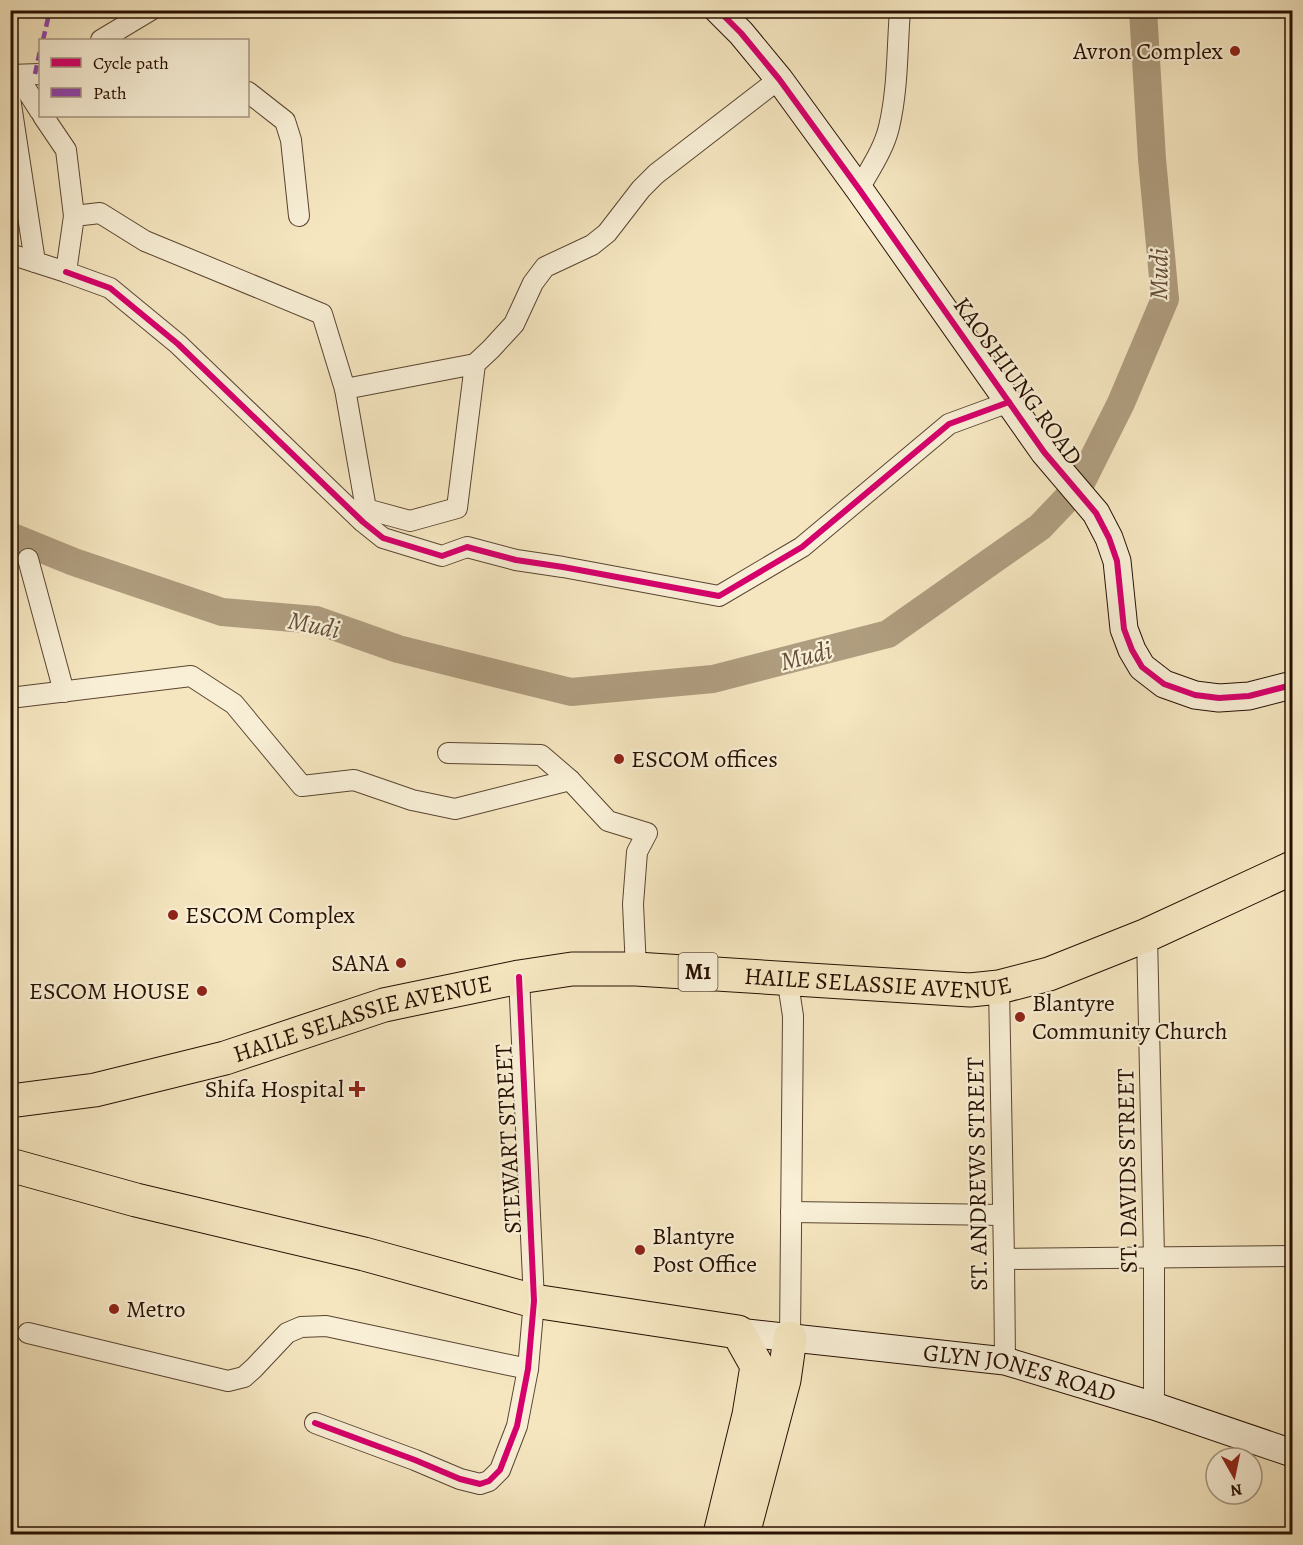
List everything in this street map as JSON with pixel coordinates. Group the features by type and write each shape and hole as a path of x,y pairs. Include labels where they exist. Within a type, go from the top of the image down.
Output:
{"highway":[{"name":"HAILE SELASSIE AVENUE","path":"10,1101 95,1090 225,1059 384,1005 519,977 572,969 636,969 970,990 999,987 1049,974 1147,935 1293,868"},
{"path":"10,1165 136,1200 364,1254 534,1300 738,1332 757,1366 749,1415 720,1534"},
{"path":"743,1534 784,1380 790,1338"}],"street":[{"path":"103,39 151,10"},
{"name":"KAOSHIUNG ROAD","path":"718,10 741,33 779,79 1044,452 1096,513 1109,537 1117,561 1124,629 1142,667 1164,684 1195,695 1219,698 1249,696 1293,685"},
{"path":"859,189 880,153 889,127 900,10"},
{"path":"14,75 39,74"},
{"path":"14,75 39,108"},
{"path":"345,389 475,364 492,349 513,324 533,283 545,267 600,239 656,174 779,79"},
{"path":"249,93 285,121 291,140 299,216"},
{"path":"10,98 15,155 35,262"},
{"path":"45,117 66,150 74,216 66,272"},
{"path":"74,216 100,213 145,241 322,314 345,389 366,509 410,521 457,508 475,364"},
{"path":"10,254 110,288 178,344 363,522 383,538 442,556 467,547 516,560 719,596 802,547 949,424 1009,402"},
{"path":"28,559 64,692"},
{"path":"10,698 191,676 234,704 302,786 354,780 412,800 455,809 570,780"},
{"path":"448,753 541,755 570,780 608,821 647,833 637,852 633,904 636,969"},
{"name":"ST. DAVIDS STREET","path":"1147,935 1154,1257 1154,1406"},
{"name":"STEWART STREET","path":"315,1423 460,1479 480,1484 489,1481 500,1470 517,1426 528,1369 534,1300 519,977"},
{"path":"787,977 793,1016 790,1338"},
{"name":"ST. ANDREWS STREET","path":"999,987 1005,1361"},
{"path":"791,1212 1003,1215"},
{"path":"1004,1258 1293,1256"},
{"path":"28,1333 228,1381 244,1377 286,1333 301,1327 326,1326 528,1369"},
{"name":"GLYN JONES ROAD","path":"738,1332 1005,1361 1154,1406 1293,1453"}],"waterway":[{"name":"Mudi","path":"10,536 74,562 222,612 316,620 398,649 571,692 713,679 888,634 1040,527 1080,485 1121,403 1165,299 1152,159 1143,10"}],"marked path":[{"path":"43,39 50,10"},
{"path":"35,74 39,56"}],"cycle path":[{"path":"718,10 741,33 779,79 1044,452 1096,513 1109,538 1117,561 1124,629 1142,667 1164,684 1195,695 1219,698 1249,696 1292,685"},
{"path":"66,272 110,288 178,344 363,522 383,538 442,556 467,547 516,560 719,596 802,547 949,424 1009,402"},
{"path":"315,1423 460,1479 480,1484 489,1481 500,1470 517,1426 528,1369 534,1301 519,977"}],"place":[{"name":"Avron Complex","path":"1235,51"},
{"name":"ESCOM offices","path":"619,759"},
{"name":"ESCOM Complex","path":"173,915"},
{"name":"SANA","path":"401,963"},
{"name":"ESCOM HOUSE","path":"202,991"},
{"name":"Blantyre Community Church","path":"1020,1017"},
{"name":"Shifa Hospital","path":"357,1089"},
{"name":"Blantyre Post Office","path":"640,1250"},
{"name":"Metro","path":"114,1309"}]}
